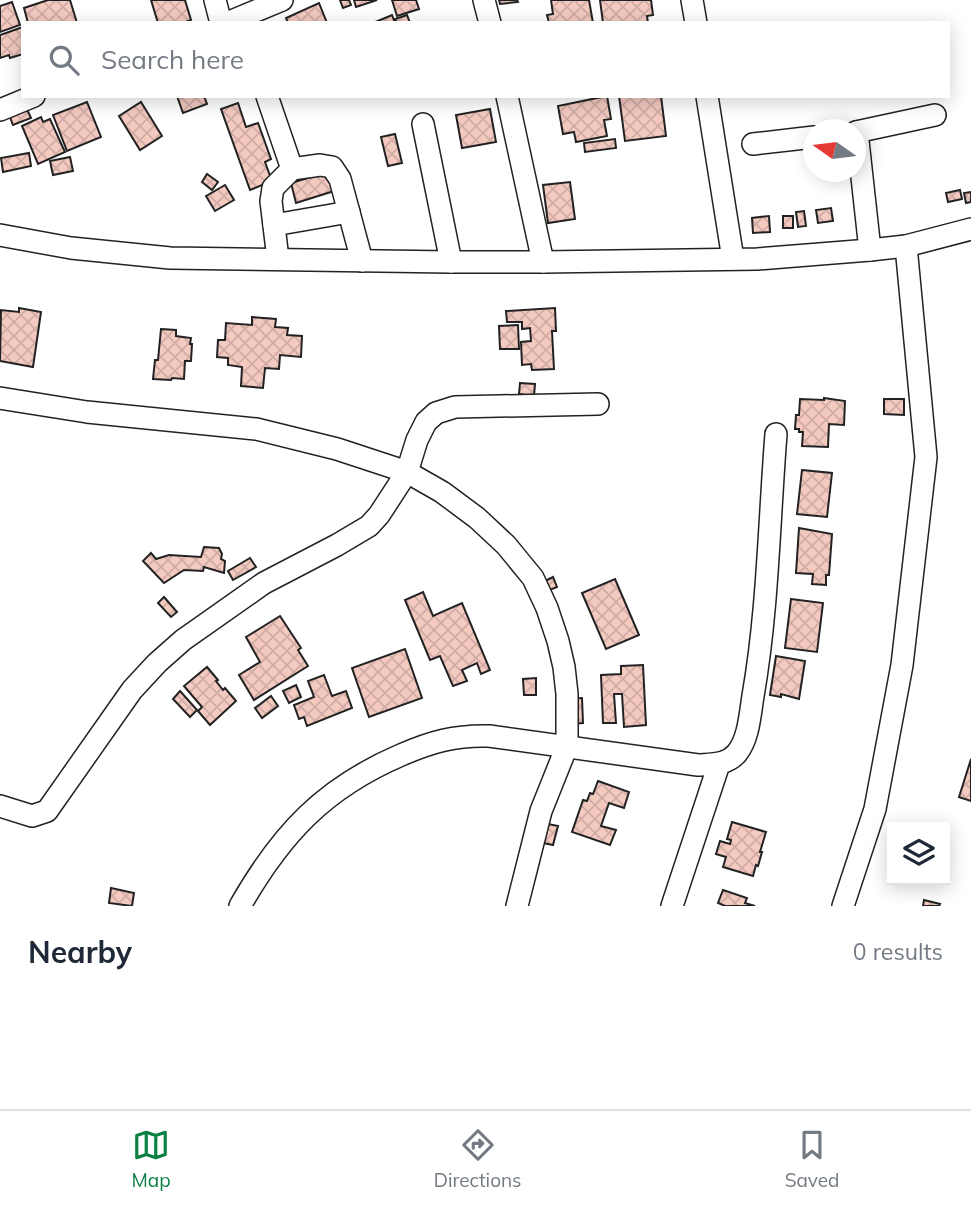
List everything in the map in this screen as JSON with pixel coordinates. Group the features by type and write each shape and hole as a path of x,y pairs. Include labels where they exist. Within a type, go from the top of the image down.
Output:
{"street":[{"path":"215,0 220,21"},
{"path":"232,21 282,0"},
{"path":"484,0 489,21"},
{"path":"692,0 696,21"},
{"path":"0,110 29,98"},
{"path":"268,98 292,169"},
{"path":"507,98 543,262"},
{"path":"707,98 733,259"},
{"path":"866,130 934,115"},
{"path":"423,124 451,262"},
{"path":"752,144 803,138"},
{"path":"278,259 271,201 273,188 292,169 320,165 332,167 340,179 362,261"},
{"path":"862,182 870,250"},
{"path":"274,225 349,212"},
{"path":"0,235 71,248 170,258 543,262 757,259 906,246 971,229"},
{"path":"843,906 875,809 902,665 926,457 906,246"},
{"path":"0,398 88,412 256,429 337,449 407,472 442,492 477,518 506,545 533,578 551,619 565,667 567,694 566,746 541,811 517,906"},
{"path":"0,806 32,816 47,811 132,690 174,648 264,583 369,526 407,472 421,430 436,413 455,407 598,404"},
{"path":"240,906 282,842 300,821 341,786 389,760 450,738 489,736 698,765 719,764 729,760 744,739 758,667 768,571 776,434"},
{"path":"672,906 719,764"}],"building":[{"path":"48,0 70,0 76,21 27,21 24,8"},
{"path":"151,0 185,0 191,20 157,21"},
{"path":"340,0 349,0 351,5 343,8"},
{"path":"354,0 377,0 356,7"},
{"path":"392,0 416,0 419,9 397,16"},
{"path":"499,0 517,0 518,2 500,4"},
{"path":"551,0 589,0 593,21 548,21 547,15 553,14"},
{"path":"600,0 651,0 653,15 647,16 648,21 603,21"},
{"path":"12,2 20,25 0,32 0,6"},
{"path":"319,3 326,21 287,21 286,18"},
{"path":"392,15 394,21 378,21"},
{"path":"407,15 409,21 396,21 395,19"},
{"path":"21,28 21,55 0,58 0,35"},
{"path":"178,98 205,98 207,104 183,113"},
{"path":"607,98 611,119 604,120 607,136 576,142 574,132 563,134 558,106"},
{"path":"619,98 661,98 666,136 625,141"},
{"path":"87,102 101,137 67,151 53,115"},
{"path":"141,102 162,136 140,150 119,116"},
{"path":"238,103 246,127 258,123 271,159 265,162 272,181 250,190 221,109"},
{"path":"25,105 31,118 13,125 8,112"},
{"path":"490,109 496,142 462,148 456,115"},
{"path":"41,117 43,122 50,119 65,152 38,164 22,126"},
{"path":"395,134 402,163 388,166 381,137"},
{"path":"615,139 616,148 585,152 584,143"},
{"path":"29,153 31,166 3,172 1,158"},
{"path":"70,157 73,171 53,175 50,161"},
{"path":"328,172 334,191 296,203 291,183"},
{"path":"207,174 218,182 212,190 202,182"},
{"path":"570,182 575,219 548,223 543,185"},
{"path":"225,185 234,200 215,211 206,196"},
{"path":"960,190 962,199 948,202 946,193"},
{"path":"971,192 971,202 966,203 964,193"},
{"path":"831,208 833,221 818,223 816,210"},
{"path":"804,211 806,226 798,227 796,212"},
{"path":"769,216 770,232 753,233 752,218"},
{"path":"783,216 793,216 793,228 783,228"},
{"path":"19,308 41,312 33,367 0,361 1,310 19,312"},
{"path":"555,308 556,331 552,331 554,369 532,370 531,364 522,365 521,342 531,341 530,328 522,329 522,322 507,322 506,311"},
{"path":"252,317 276,319 275,327 288,328 287,335 302,336 301,357 280,355 279,369 265,368 263,388 241,386 242,367 228,365 228,358 217,357 218,340 225,340 226,323 252,325"},
{"path":"518,325 519,349 500,349 499,326"},
{"path":"161,329 176,330 176,336 191,338 191,361 185,361 184,379 153,379"},
{"path":"520,383 535,384 534,396 519,394"},
{"path":"800,399 845,401 844,425 829,424 828,447 802,446 803,432 795,429"},
{"path":"884,399 904,399 904,415 884,414"},
{"path":"802,470 832,473 827,517 797,514"},
{"path":"799,528 832,534 826,585 812,584 813,574 796,573"},
{"path":"204,547 219,548 221,559 225,561 224,573 204,567 203,571 184,570 164,583 143,561 151,553 156,559 169,555 201,557"},
{"path":"250,558 256,567 233,580 228,571"},
{"path":"553,577 557,587 545,592 541,583"},
{"path":"615,579 639,635 606,649 582,593"},
{"path":"423,592 433,616 462,603 490,670 481,674 477,663 462,670 467,681 453,686 440,656 430,660 405,600"},
{"path":"164,597 177,612 171,617 158,603"},
{"path":"791,599 823,603 817,652 785,648"},
{"path":"280,616 301,648 298,650 308,666 254,700 239,675 260,662 246,637"},
{"path":"405,649 422,698 369,717 352,668"},
{"path":"776,656 805,661 799,699 781,694 781,697 770,695"},
{"path":"643,665 646,725 624,727 622,694 614,694 616,723 603,723 601,675 621,674 621,666"},
{"path":"207,667 223,690 225,688 236,701 210,725 198,711 202,707 184,686"},
{"path":"324,675 332,696 346,691 352,708 307,726 304,717 299,719 294,705 314,697 308,681"},
{"path":"536,678 536,695 524,695 523,679"},
{"path":"296,685 301,697 289,703 283,691"},
{"path":"180,691 197,710 190,717 173,699"},
{"path":"271,696 278,706 262,718 255,708"},
{"path":"582,698 583,723 571,724 570,699"},
{"path":"971,759 971,801 959,797"},
{"path":"598,781 629,792 624,808 609,803 601,826 616,830 610,845 572,832 583,800 587,801 590,793 593,794"},
{"path":"732,822 766,832 753,876 723,867 726,857 716,854 720,841 730,844 731,840 727,839"},
{"path":"548,824 558,826 553,845 543,843"},
{"path":"111,888 134,893 132,906 109,903"},
{"path":"723,890 747,898 745,903 755,906 725,906 718,903"},
{"path":"924,900 940,904 923,906"}]}
